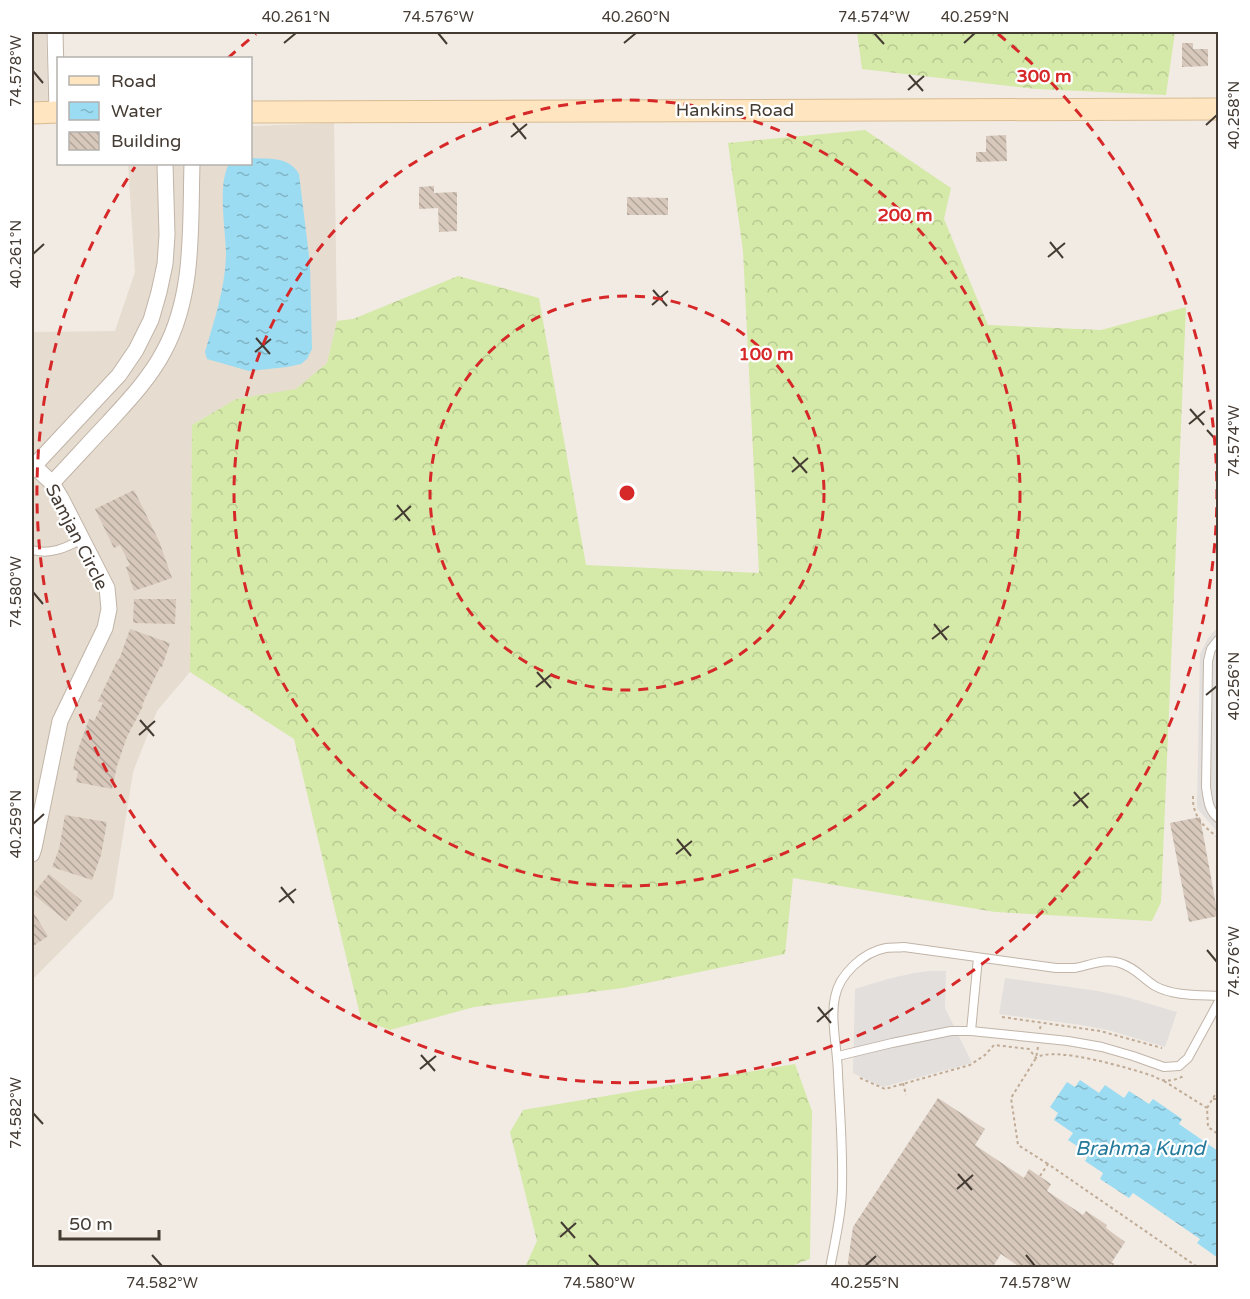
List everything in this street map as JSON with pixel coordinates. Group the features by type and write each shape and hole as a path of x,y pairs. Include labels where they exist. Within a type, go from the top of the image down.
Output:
{"main road":[{"name":"Hankins Road","path":"252,112 1218,109"},
{"path":"32,112 57,112"}],"street":[{"path":"56,32 57,72"},
{"path":"33,465 118,375 136,350 151,321 165,264 165,165"},
{"path":"52,483 146,380 165,351 184,294 190,257 192,165"},
{"path":"166,215 191,215"},
{"name":"Samjan Circle","path":"32,854 60,721 105,628 109,609 107,588 61,498 52,483 33,465"}],"lane":[{"path":"32,550 48,553 70,546 82,539"},
{"path":"1218,640 1211,648 1208,661 1206,787 1213,814 1218,818"},
{"path":"830,1268 842,1187 835,996 848,972 858,962 884,948 904,947 1064,968 1103,961 1118,962 1133,968 1154,986 1186,994 1218,996"},
{"path":"971,1031 978,958"},
{"path":"838,1056 951,1031 971,1031 1068,1041 1102,1047 1164,1067 1179,1066 1188,1058 1218,1004"}],"path":[{"path":"1193,796 1192,806 1195,813 1206,828 1218,837"},
{"path":"1002,1017 1100,1031 1162,1048"},
{"path":"1041,1023 1036,1058 1011,1098 1018,1145 1199,1268"},
{"path":"860,1078 885,1089 970,1065 985,1055 994,1045 1029,1049 1036,1058"},
{"path":"1164,1081 1207,1108"},
{"path":"903,1083 906,1095"},
{"path":"1218,1090 1207,1108 1208,1127 1218,1134"},
{"path":"1212,1099 1218,1099"},
{"path":"1040,1176 1048,1164"},
{"path":"1111,1263 1119,1268"}],"shaded area":[{"path":"32,32 46,32 48,101 32,101"},
{"path":"334,123 337,321 327,363 296,390 236,399 192,425 190,672 157,711 133,772 113,898 35,977 32,977 32,332 115,331 135,272 128,165 252,165 252,126"},
{"path":"1218,627 1218,831 1197,808 1200,654 1208,638"},
{"path":"929,971 946,971 945,1008 972,1063 883,1087 853,1073 855,989 888,979"},
{"path":"1005,978 1098,991 1177,1012 1165,1047 1108,1030 999,1014"}],"green space":[{"path":"857,32 1175,32 1166,95 1036,89 862,69"},
{"path":"865,130 951,188 944,219 988,325 1101,330 1186,307 1161,902 1152,921 995,912 793,878 785,954 623,988 474,1007 390,1030 361,1019 294,739 190,672 192,425 236,399 296,389 327,363 337,321 353,319 458,276 539,298 586,565 759,573 743,251 728,143"},
{"path":"795,1064 812,1111 810,1259 786,1268 525,1267 537,1241 510,1132 523,1110"}],"water":[{"path":"252,158 284,161 295,168 299,174 310,264 312,349 307,359 301,364 249,371 207,359 205,352 224,281 226,256 223,184 229,165 252,165"},
{"name":"Brahma Kund","path":"1080,1080 1099,1093 1105,1085 1124,1098 1129,1091 1149,1104 1153,1099 1182,1119 1179,1124 1218,1151 1218,1258 1197,1243 1200,1239 1133,1193 1129,1198 1100,1179 1103,1173 1085,1161 1089,1154 1068,1140 1073,1133 1054,1120 1058,1113 1050,1107 1067,1082 1075,1087"}],"building":[{"path":"1182,43 1193,43 1193,49 1208,49 1208,66 1182,67"},
{"path":"1006,135 1007,161 976,162 976,152 986,152 986,136"},
{"path":"434,186 434,193 457,192 457,231 439,232 438,208 419,209 419,187"},
{"path":"627,197 668,198 668,215 627,215"},
{"path":"134,490 159,541 172,578 134,591 126,567 130,565 120,545 114,548 95,509"},
{"path":"134,599 176,599 175,624 133,623"},
{"path":"130,629 170,643 162,667 127,737 112,789 76,782 78,771 73,770 76,755 89,719 94,721 103,703 98,701 119,660"},
{"path":"65,815 107,822 101,855 92,880 52,867 59,849"},
{"path":"1200,817 1218,916 1189,922 1170,823"},
{"path":"49,874 82,901 66,921 33,894"},
{"path":"32,910 48,936 32,947"},
{"path":"938,1098 985,1129 975,1145 1024,1178 1029,1169 1051,1184 1047,1191 1083,1215 1086,1211 1107,1225 1106,1228 1125,1242 1108,1268 1021,1268 1001,1254 992,1268 847,1268 853,1227"}]}
